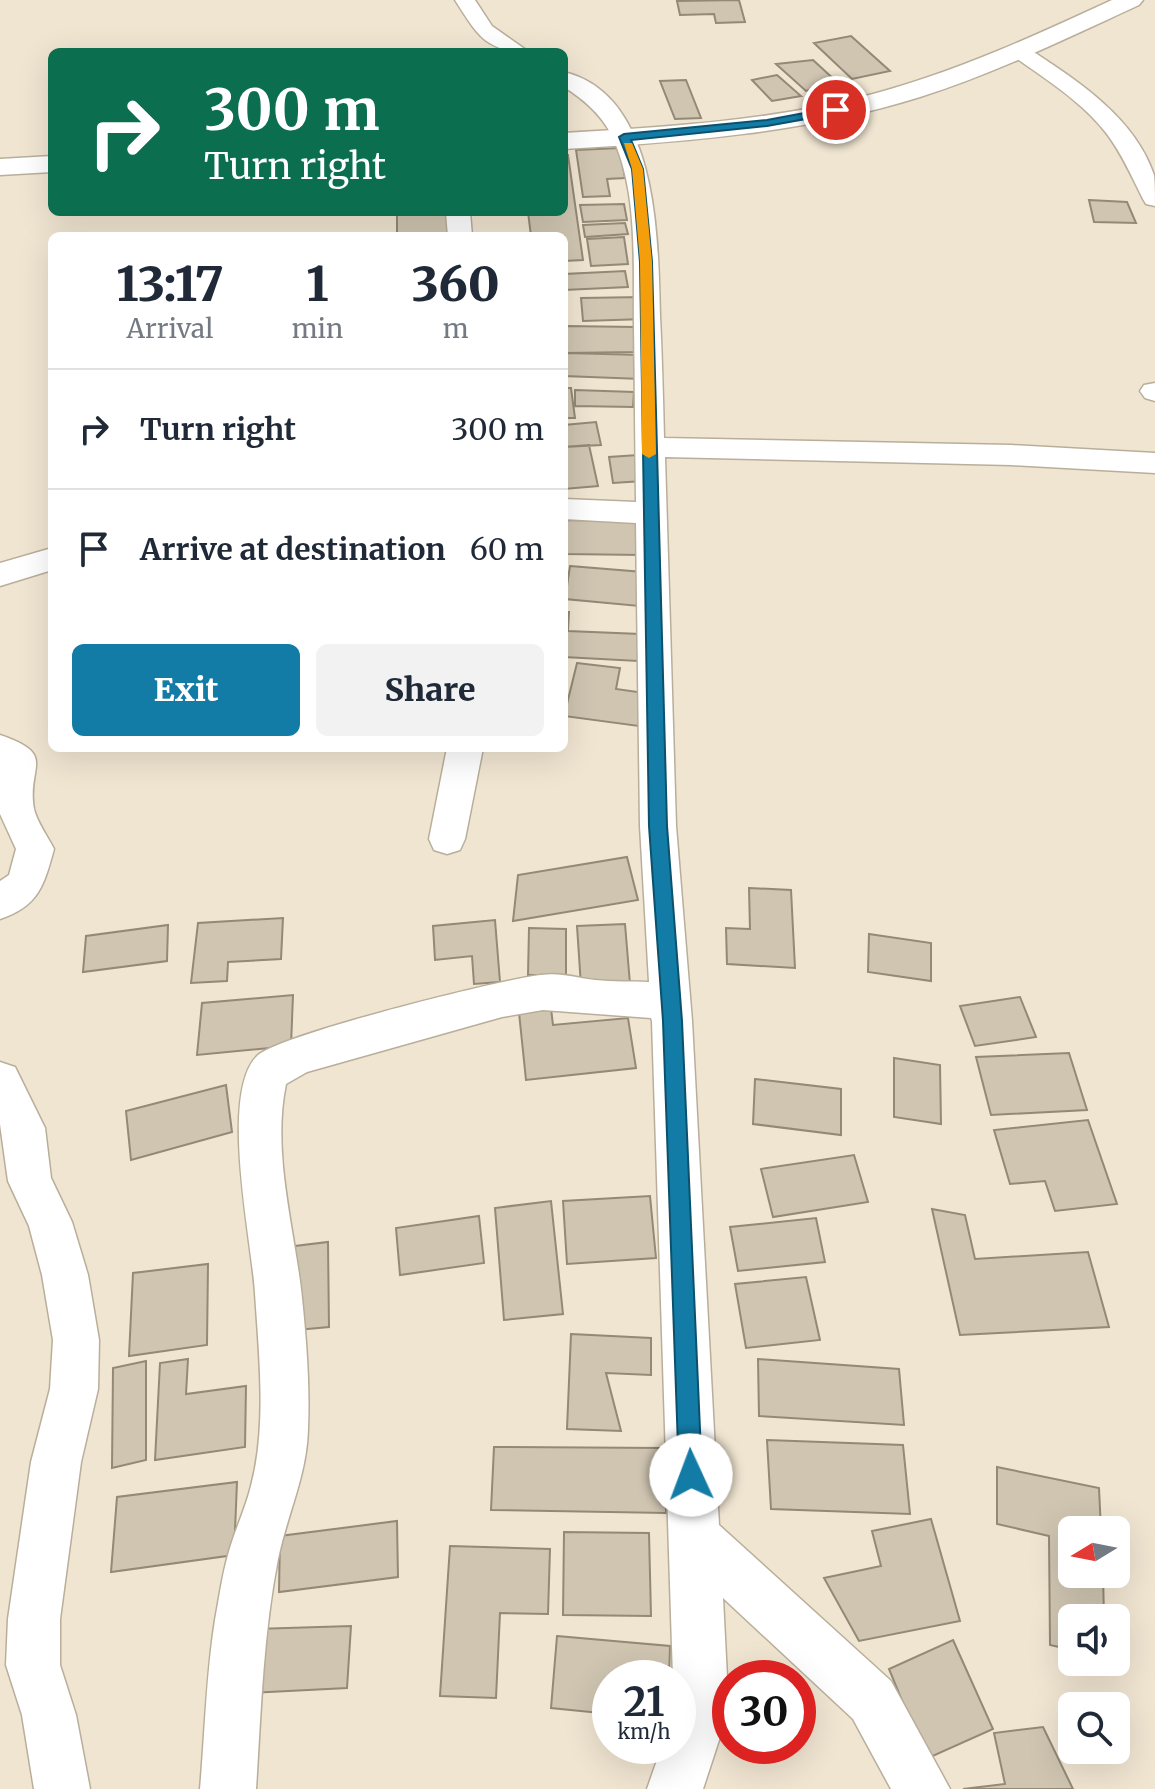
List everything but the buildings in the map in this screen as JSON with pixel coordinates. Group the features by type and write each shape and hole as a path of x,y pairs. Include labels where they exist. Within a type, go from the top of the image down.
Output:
{"highway":[{"path":"568,141 814,116 933,83 1019,51 1131,0"},
{"path":"0,167 48,164"}],"street":[{"path":"465,0 485,30 512,48"},
{"path":"1019,51 1074,89 1113,126 1133,155 1155,199"},
{"path":"568,80 597,98 624,137 638,169 642,198 658,826 672,1021 701,1697 696,1728 675,1789"},
{"path":"649,447 1011,455 1155,463"},
{"path":"568,509 650,513"},
{"path":"0,575 48,560"},
{"path":"0,749 19,758 16,809 35,849 25,884 0,903"},
{"path":"447,839 464,752"},
{"path":"228,1789 241,1623 253,1556 276,1485 284,1430 278,1292 264,1190 261,1128 267,1076 274,1067 302,1055 502,999 543,992 566,992 596,998 665,1000 672,1021"},
{"path":"0,1081 24,1128 30,1181 50,1222 58,1249 76,1340 74,1389 56,1462 34,1619 33,1665 49,1715 62,1789"},
{"path":"693,1536 872,1700 922,1789"}],"slow traffic":[{"path":"628,145 638,169 642,198 649,454"}],"route":[{"path":"691,1475 672,1021 658,826 646,262 638,169 624,137 767,123 836,110"}]}
